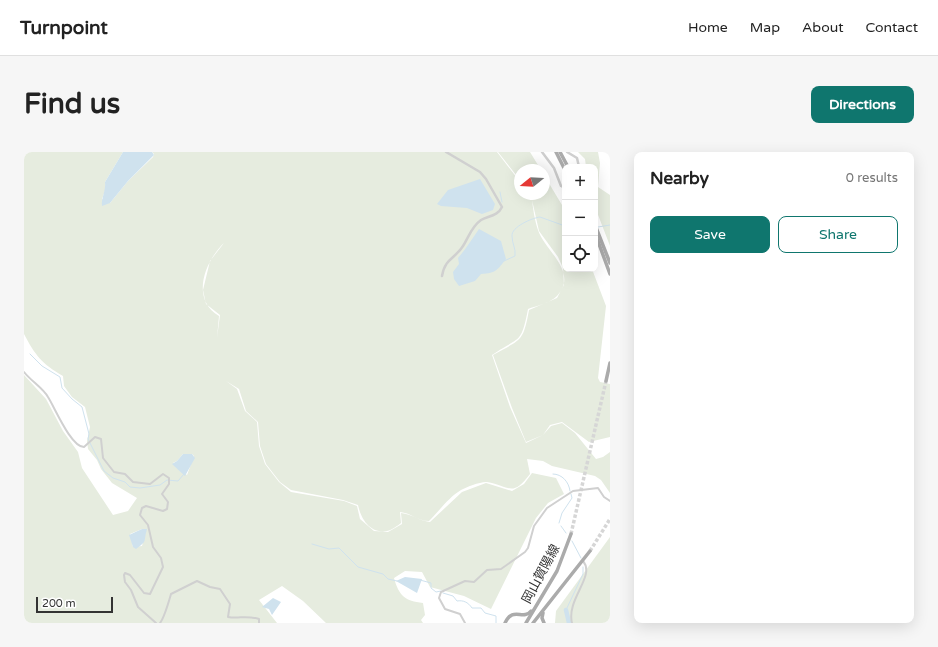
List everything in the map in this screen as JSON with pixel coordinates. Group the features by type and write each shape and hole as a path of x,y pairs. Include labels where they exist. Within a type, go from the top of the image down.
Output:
{"main road":[{"path":"556,152 562,164"},
{"path":"560,152 567,164"},
{"path":"598,232 610,263"},
{"path":"596,236 610,274"},
{"path":"606,381 610,362"},
{"name":"岡山賀陽線","path":"524,623 546,591 557,571 571,534"},
{"name":"岡山賀陽線","path":"535,623 551,600 590,551"},
{"path":"505,623 510,615 518,613 522,615 530,612 546,591"},
{"path":"535,623 544,623 542,616 551,600"},
{"path":"522,615 524,623"}],"street":[{"path":"442,276 444,266 463,246 471,229 480,221 499,212 502,208 480,172 446,152"},
{"path":"542,152 554,168 562,186"},
{"path":"568,152 578,158 579,164"},
{"path":"558,156 562,166"},
{"path":"24,372 48,397 56,414 75,443 82,448 87,446 95,437 101,439 104,458 114,472 125,474 133,482 150,484 163,474 168,475 170,480 162,494 168,502 168,509 163,511 146,506 142,508 140,515 148,525 153,547 163,562 163,570 154,590 150,594 144,593 130,575 125,573 124,575 125,582 131,590 138,607 156,623"},
{"path":"465,623 460,614 445,609 439,598 441,592 465,581 474,582 487,570 501,569 525,552 528,548 534,526 546,510 573,491 598,488 604,497 610,501"},
{"path":"572,623 571,609 588,572 588,567 583,561"},
{"path":"160,623 163,620 164,612 168,607 171,594 196,581 210,587 220,589 230,604 228,617 245,616 259,619 259,623"}],"shaded area":[{"path":"24,152 123,152 105,182 106,188 102,199 110,203 128,181 153,157 154,154 152,152 497,152 514,174 514,200 532,200 538,230 562,268 562,272 593,272 606,306 598,378 600,382 610,384 610,437 589,442 562,422 550,425 543,435 551,426 562,423 575,433 596,459 603,457 610,452 610,493 601,480 595,476 552,466 543,461 527,459 530,474 519,486 515,488 506,488 485,482 470,486 463,489 448,500 429,521 426,521 430,522 462,492 486,483 512,491 524,484 532,473 556,478 564,494 548,503 536,518 491,609 464,596 430,587 422,572 405,571 394,578 396,584 398,589 407,599 423,603 425,615 421,620 423,623 326,623 303,601 282,586 259,600 277,623 24,623 24,375 46,399 63,431 78,452 82,468 113,515 128,511 137,498 112,483 101,469 97,460 88,449 87,441 90,427 85,407 72,397 64,386 63,376 44,363 32,348 24,334","holes":["210,263 203,290 206,270","563,288 557,298 552,300","545,303 529,310 525,329 519,339 510,346 493,355 526,442 543,435 526,443 510,407 492,355 518,339 526,321 528,309","208,306 220,315 217,338 219,316","226,381 239,389 246,411 258,422 260,446 266,464 280,482 291,490 343,500 358,505 364,520 371,528 376,530 387,531 393,529 401,523 400,512 408,514 416,518 401,513 402,524 388,532 374,531 360,519 357,506 344,501 291,492 279,482 265,464 259,446 257,422 245,411 237,389","183,454 192,454 194,456 187,475 173,463","142,529 145,534 142,546 133,547 130,534"]},
{"path":"498,152 530,152 537,164 514,164 514,172"},
{"path":"578,152 598,152 600,163 598,187 598,164 586,164 585,159"},
{"path":"550,185 562,205 562,266 558,257 539,231 532,200 550,200"},
{"path":"598,187 610,195 610,246 598,215"},
{"path":"610,537 610,623 555,623 556,611"}],"water":[{"path":"123,152 152,152 154,155 128,181 110,203 102,206 105,182"},
{"path":"480,179 495,204 493,210 482,214 467,208 441,206 437,204 448,190"},
{"path":"479,229 501,241 506,259 494,272 481,274 475,281 459,286 454,279 453,272 459,264 458,258"},
{"path":"183,454 192,454 195,458 185,476 172,464"},
{"path":"142,529 147,529 144,541 136,549 133,547 129,535"},
{"path":"405,577 422,579 417,593 396,581"},
{"path":"273,598 281,602 272,615 269,609 262,607"}],"waterway":[{"path":"500,192 502,202"},
{"path":"504,261 515,256 512,236 518,226 540,217 562,225"},
{"path":"598,227 610,225"},
{"path":"30,354 42,366 60,377 62,388 82,407 89,434 88,439 104,471 113,478 125,482 130,487 140,488 160,485 167,480 178,481 184,474"},
{"path":"553,474 562,477 568,485 570,491"},
{"path":"559,523 562,513 572,498 571,494"},
{"path":"561,526 566,533"},
{"path":"572,541 581,558"},
{"path":"312,544 329,549 339,548 358,567 383,574 388,579 397,581"},
{"path":"566,610 583,574 583,567"},
{"path":"420,580 431,583 431,588 436,592 441,591"},
{"path":"443,593 453,596 457,601 469,604 472,608 481,608 485,613 496,616 496,623"},
{"path":"566,610 569,623"}],"tunnel":[{"path":"571,534 606,381"},
{"path":"590,551 610,519"}]}
